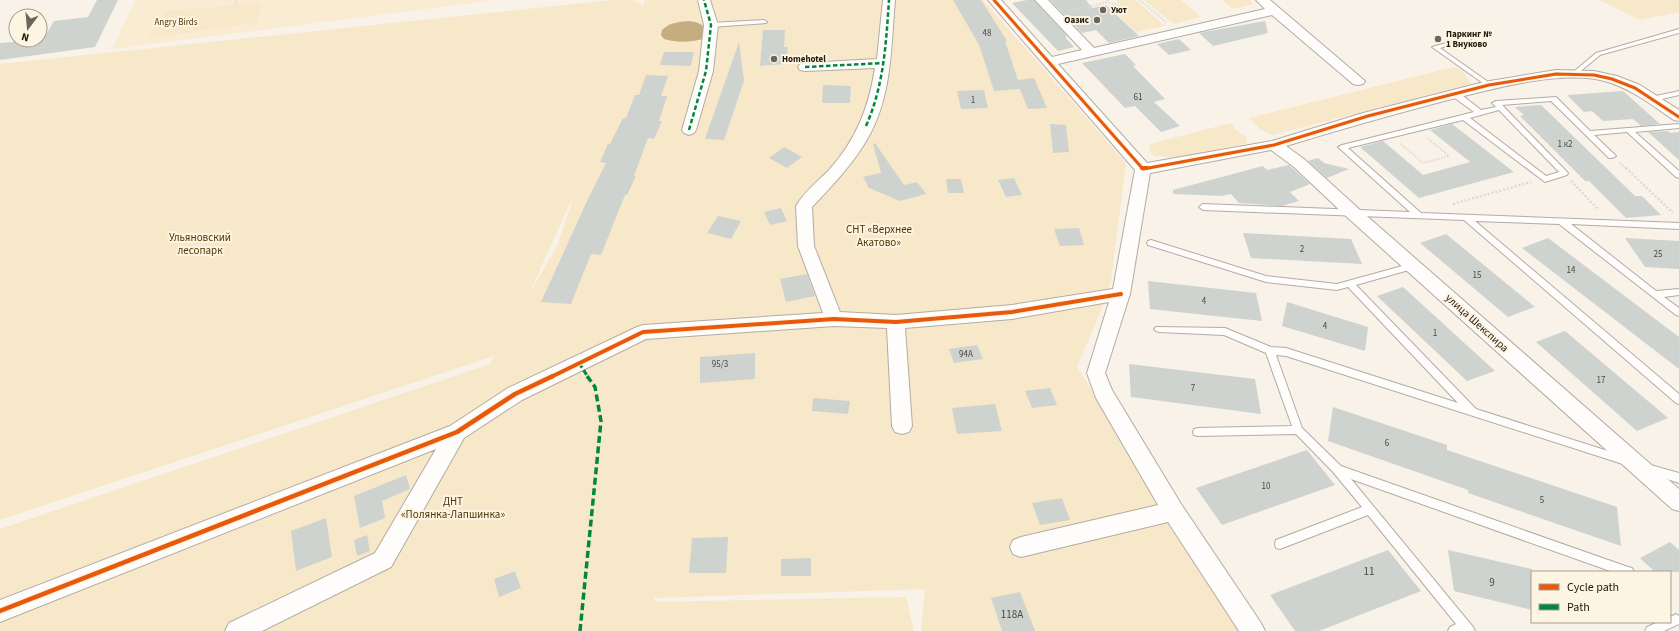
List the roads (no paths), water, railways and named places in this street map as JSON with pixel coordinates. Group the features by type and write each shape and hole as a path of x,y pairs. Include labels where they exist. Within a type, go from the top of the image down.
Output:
{"street":[{"path":"689,130 706,71 711,25 704,0"},
{"path":"834,319 806,246 804,206 851,153 875,106 884,63 889,0"},
{"path":"994,0 1143,169"},
{"path":"1041,0 1091,52"},
{"path":"1262,0 1358,81"},
{"path":"1048,62 1274,11"},
{"path":"805,67 884,63"},
{"path":"1143,169 1274,146 1368,116 1489,86 1556,74 1594,74 1612,79 1635,88 1654,99 1679,118"},
{"name":"улица Шекспира","path":"1274,146 1299,163 1354,214 1679,502"},
{"path":"1143,169 1121,294 1096,373 1102,392 1173,511 1253,631"},
{"path":"0,611 457,432 515,394 643,332 834,319 896,322 1012,312 1121,294"},
{"path":"896,322 902,426"},
{"path":"237,631 383,560 457,432"},
{"path":"1021,547 1173,511"}],"lane":[{"path":"711,25 764,22"},
{"path":"1574,74 1598,54 1679,31"},
{"path":"1468,39 1435,47 1489,86"},
{"path":"1654,99 1679,93"},
{"path":"1456,94 1480,113"},
{"path":"1464,116 1545,179 1564,173 1496,103 1553,99 1612,156"},
{"path":"1419,216 1342,147 1500,108"},
{"path":"1588,133 1679,126"},
{"path":"1629,130 1679,176"},
{"path":"1203,207 1679,226"},
{"path":"1467,218 1679,400"},
{"path":"1562,222 1679,313"},
{"path":"1150,243 1266,279 1337,287 1413,266"},
{"path":"1350,284 1473,412"},
{"path":"1655,294 1679,292"},
{"path":"1159,329 1225,332 1270,352 1286,352 1679,478"},
{"path":"1270,352 1298,430 1337,469 1370,509 1463,630"},
{"path":"1198,432 1298,430"},
{"path":"1337,469 1625,571"},
{"path":"1280,544 1370,509"},
{"path":"1650,631 1667,623"}],"place":[{"name":"Уют","path":"1103,10"},
{"name":"Оазис","path":"1097,20"},
{"name":"Паркинг № 1 Внуково","path":"1438,39"},
{"name":"Homehotel","path":"774,59"}],"park label":[{"name":"Angry Birds","path":"176,22"},
{"name":"СНТ «Верхнее Акатово»","path":"879,235"},
{"name":"Ульяновский лесопарк","path":"200,243"},
{"name":"ДНТ «Полянка-Лапшинка»","path":"453,507"}]}
